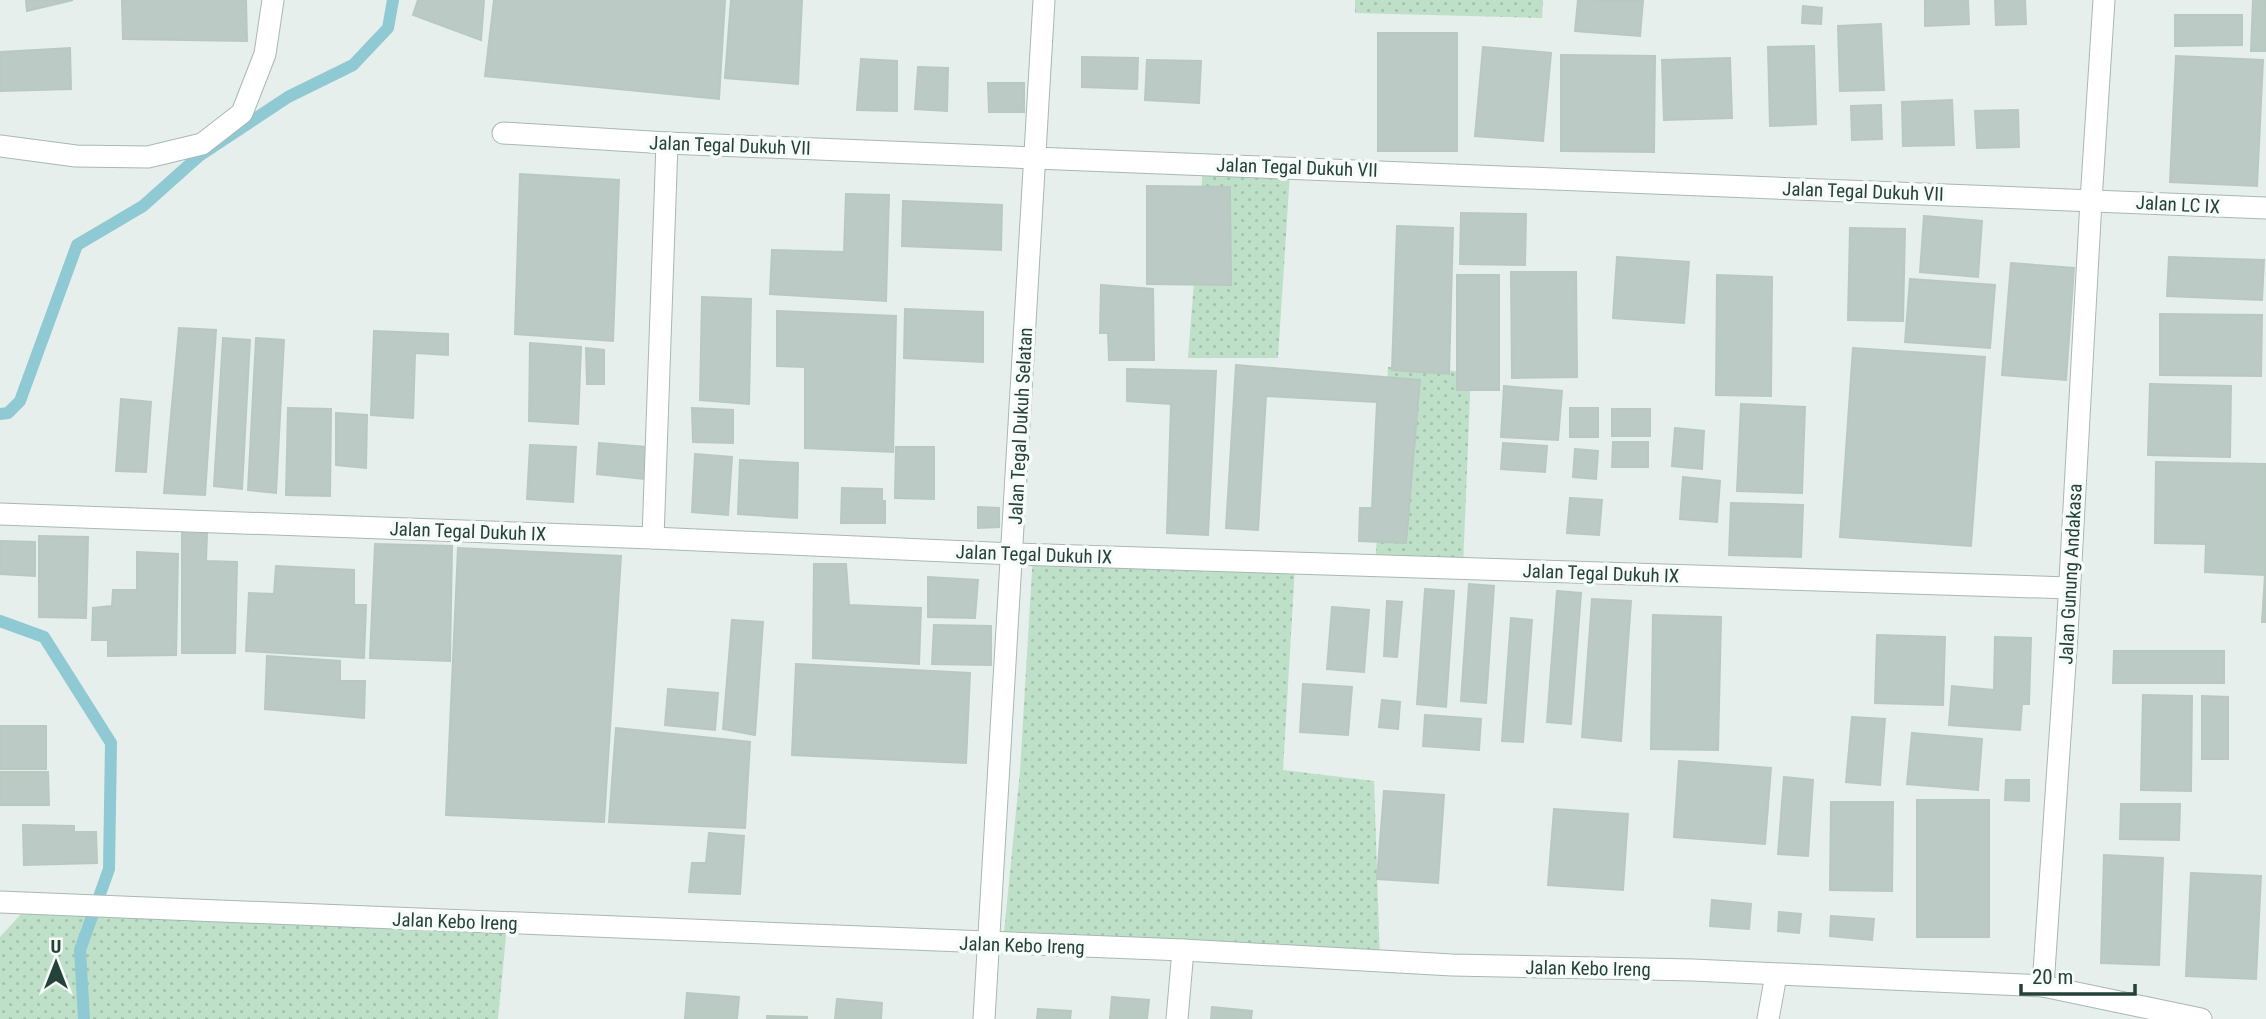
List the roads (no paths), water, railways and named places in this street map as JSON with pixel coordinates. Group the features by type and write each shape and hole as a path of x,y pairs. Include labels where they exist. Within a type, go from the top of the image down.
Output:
{"street":[{"path":"0,146 76,156 148,157 202,144 242,113 265,54 272,0"},
{"name":"Jalan Tegal Dukuh Selatan","path":"984,1019 1044,0"},
{"name":"Jalan Gunung Andakasa","path":"2043,986 2104,0"},
{"name":"Jalan Tegal Dukuh VII","path":"503,133 667,143 2091,201"},
{"path":"653,538 667,143"},
{"name":"Jalan LC IX","path":"2091,201 2266,208"},
{"name":"Jalan Tegal Dukuh IX","path":"0,514 1013,554 2069,588"},
{"name":"Jalan Kebo Ireng","path":"0,902 1183,950 1452,965 1693,970 2043,986"},
{"path":"1177,1019 1183,950"},
{"path":"1768,1019 1776,975"},
{"path":"2043,986 2202,1019"}],"waterway":[{"path":"0,414 8,413 20,401 77,245 143,206 199,156 288,97 353,65 388,28 393,0"},
{"path":"0,621 44,637 111,743 109,869 80,950 84,1019"}]}
